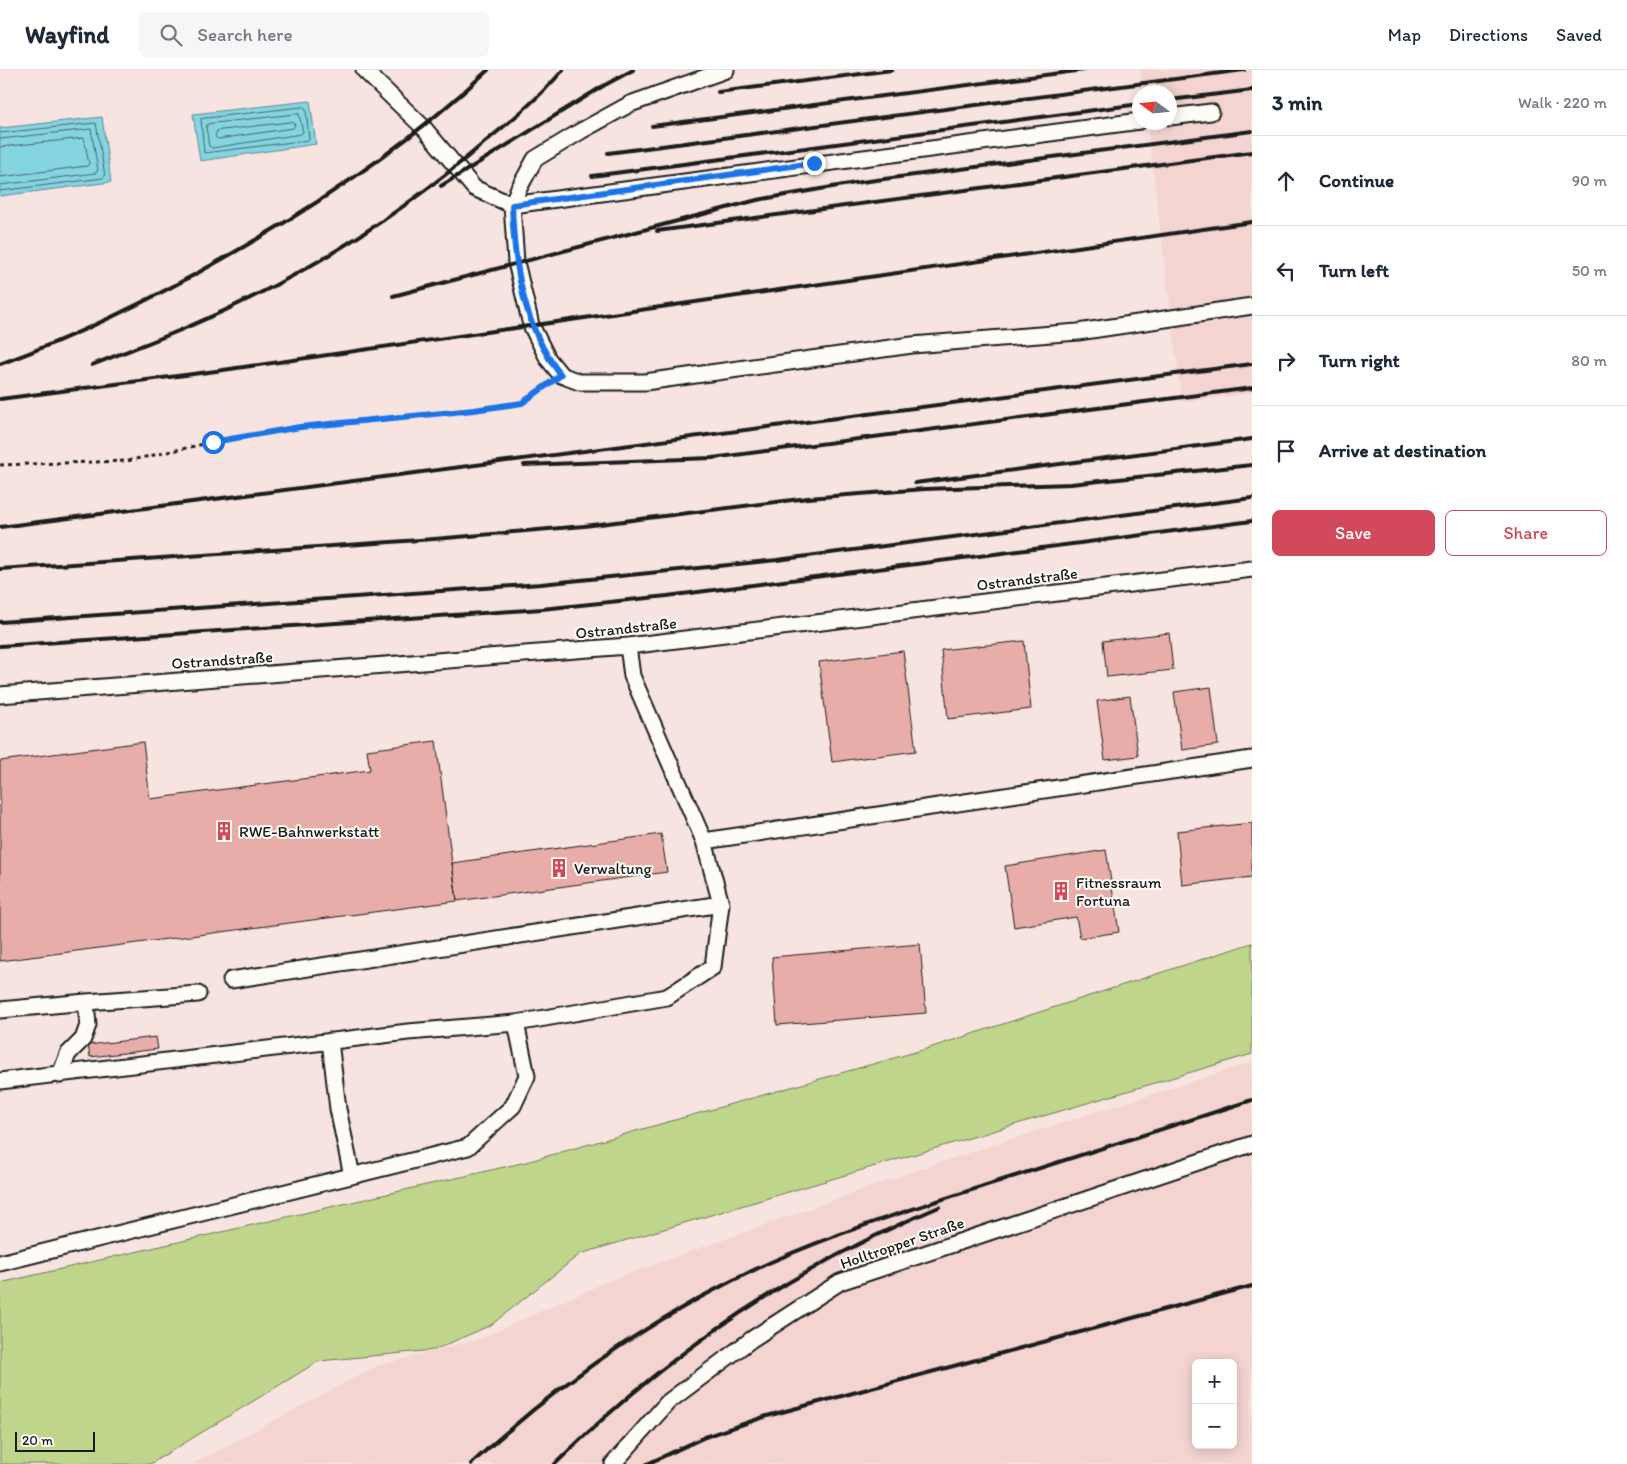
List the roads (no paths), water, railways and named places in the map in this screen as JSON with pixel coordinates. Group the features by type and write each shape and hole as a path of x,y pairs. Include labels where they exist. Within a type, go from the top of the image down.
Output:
{"lane":[{"path":"364,70 424,128 474,188 512,205 1132,122"},
{"path":"726,70 630,104 535,159 512,205 516,262 531,325 548,359 561,375 579,382 645,382 912,345 1078,332 1252,306"},
{"path":"1177,117 1211,112"},
{"name":"Ostrandstraße","path":"0,695 628,646 1252,569"},
{"path":"0,1082 408,1032 516,1023 667,997 713,967 720,904 704,841 632,676 628,646"},
{"path":"704,841 1252,759"},
{"path":"231,980 720,904"},
{"path":"0,1010 198,994"},
{"path":"60,1075 68,1054 83,1039 88,1025 86,1002"},
{"path":"0,1263 468,1147 513,1106 527,1076 516,1023"},
{"path":"330,1042 338,1109 352,1176"},
{"name":"Holltropper Straße","path":"613,1464 668,1402 752,1339 840,1282 1252,1144"}],"water":[{"path":"310,101 316,144 200,161 193,114"},
{"path":"102,117 111,182 0,196 0,128"}],"railway":[{"path":"0,364 58,341 115,315 171,287 261,237 329,194 395,148 488,70"},
{"path":"92,365 230,308 269,289 345,245 417,196 451,170 526,108 563,70"},
{"path":"441,186 603,86 633,70"},
{"path":"718,92 892,70"},
{"path":"652,126 1084,70"},
{"path":"608,153 1244,70"},
{"path":"1177,99 1252,90"},
{"path":"592,176 1132,105"},
{"path":"393,296 757,200 861,182 1252,131"},
{"path":"657,231 1252,152"},
{"path":"0,399 216,371 1252,222"},
{"path":"0,527 1252,364"},
{"path":"524,465 712,458 1252,388"},
{"path":"915,483 1252,439"},
{"path":"0,569 434,539 584,526 808,498 925,489 1071,484 1252,465"},
{"path":"0,622 541,584 777,560 1252,498"},
{"path":"0,646 542,609 667,596 1252,521"},
{"path":"471,1464 540,1405 613,1351 690,1303 771,1262 798,1250 937,1201 1252,1100"},
{"path":"555,1464 597,1424 642,1386 687,1350 735,1317 783,1286 834,1257 939,1207"},
{"path":"647,1464 705,1437 767,1416 1252,1286"}],"place":[{"name":"RWE-Bahnwerkstatt","path":"224,831"},
{"name":"Verwaltung","path":"559,868"},
{"name":"Fitnessraum Fortuna","path":"1061,891"}]}
